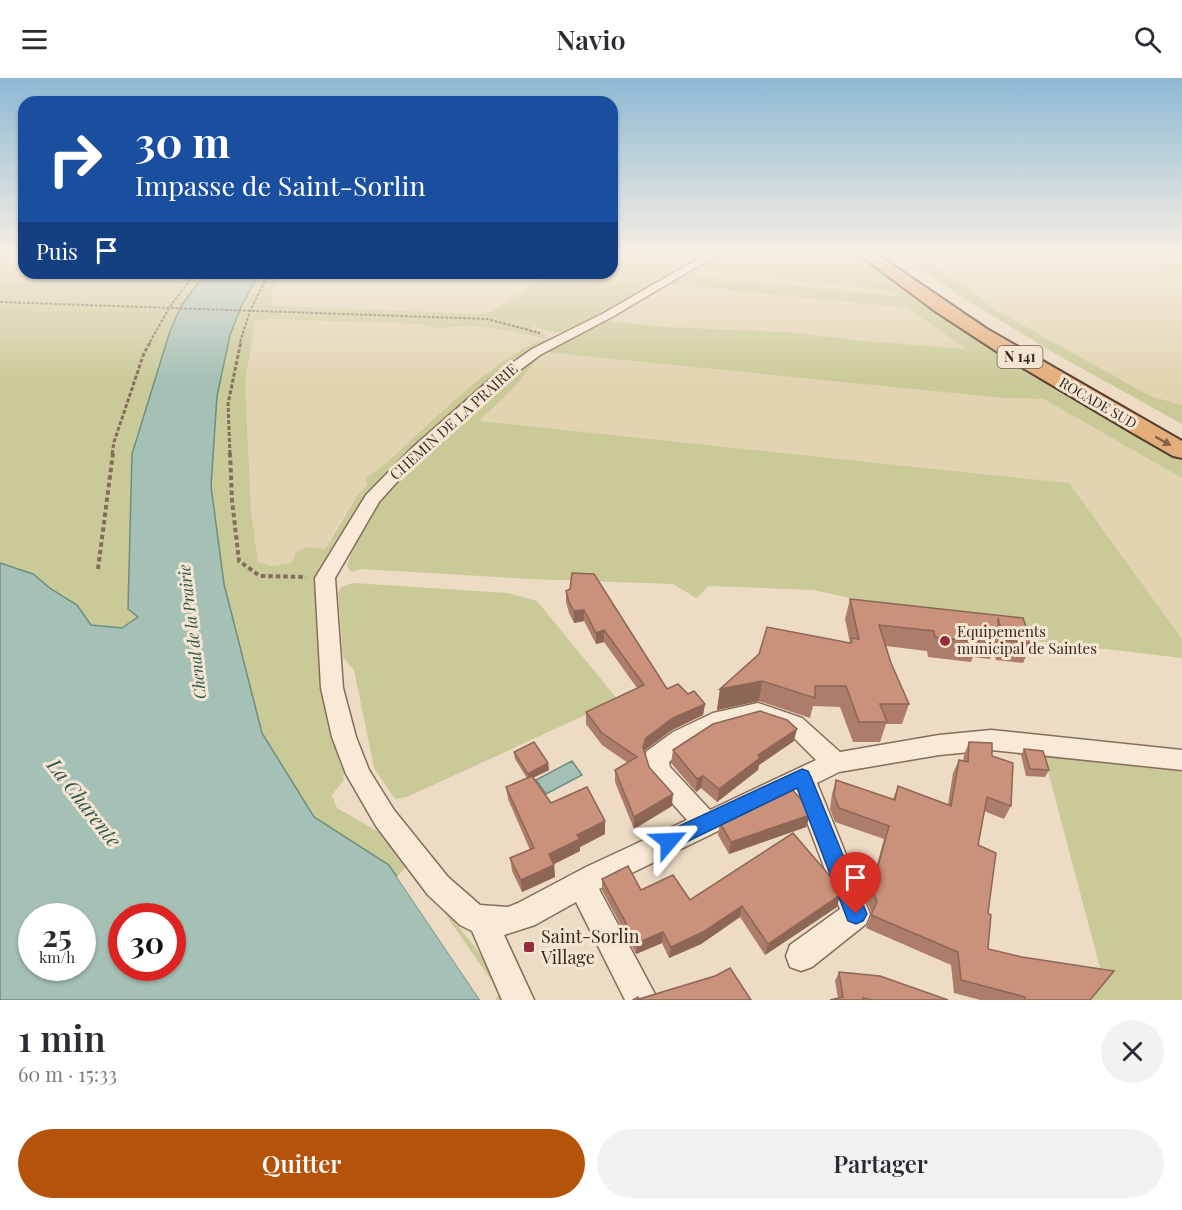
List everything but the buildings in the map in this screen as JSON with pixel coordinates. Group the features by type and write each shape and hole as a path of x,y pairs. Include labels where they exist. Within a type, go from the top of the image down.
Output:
{"highway":[{"name":"ROCADE SUD","path":"926,296 975,330 1091,400 1182,451"},
{"name":"ROCADE SUD","path":"949,296 985,321 1182,434"}],"street":[{"name":"CHEMIN DE LA PRAIRIE","path":"325,578 372,499 396,473 499,379 520,362 641,296"},
{"path":"325,578 332,688 358,774 385,818 438,886 470,915 482,921 508,921 525,915 580,884 835,763 939,745 990,740 1182,760"},
{"path":"705,823 659,771 656,758 681,739 721,718 758,712 794,724 835,763"},
{"path":"801,956 856,914 802,777"},
{"path":"580,884 642,1000"},
{"path":"482,921 519,1000"}],"path":[{"path":"98,569 114,442 144,352 178,296"},
{"path":"257,296 250,311 237,353 228,404 232,500 239,561 260,576 325,578"},
{"path":"0,302 487,319 562,339"}],"shaded area":[{"path":"268,296 522,296 494,316 558,332 551,338 540,340 497,367 447,407 357,496 332,534 321,558 271,566 258,563 251,510 245,380 256,321"},
{"path":"651,296 789,296 907,308 968,349 864,341 788,332 666,327 608,321"},
{"path":"977,296 1182,296 1182,405 1150,396 996,310"},
{"path":"543,352 1003,398 1044,398 1182,478 1182,640 1069,483 478,421 517,384"}],"green space":[{"path":"0,296 189,296 181,306 170,331 132,454 128,609 139,616 122,628 91,625 77,605 51,589 34,574 0,563"},
{"path":"247,296 273,296 272,305 279,306 481,314 491,312 516,296 638,296 597,320 570,330 549,331 534,326 529,329 546,335 544,338 469,326 440,328 423,324 269,319 256,321 245,380 251,510 258,562 271,566 292,563 296,552 308,547 325,549 357,496 367,485 366,478 388,462 490,371 532,344 551,338 518,360 412,449 329,560 345,762 343,781 332,795 337,808 384,835 410,862 397,877 389,865 314,817 262,733 224,584 211,486 217,396 230,335"},
{"path":"789,296 914,296 969,335 1093,411 1182,461 1182,478 1044,399 1003,398 546,352 608,321 666,327 788,332 967,349 907,308"},
{"path":"960,296 977,296 996,310 1150,396 1182,405 1182,424 1054,353"},
{"path":"541,355 517,384 479,421 1069,483 1182,639 1182,658 872,622 873,603 813,590 709,586 696,598 673,584 530,579 361,569 351,572 347,566 356,538 377,505 447,430 524,363"},
{"path":"353,583 507,593 537,601 618,700 407,797 395,799 374,768 354,670 343,657 338,593 341,587"},
{"path":"1044,756 1182,771 1182,1000 1090,1000 1104,983"},
{"path":"428,889 497,974 512,1000 495,1000 500,993"}],"water":[{"path":"189,296 247,296 230,335 217,396 211,486 224,584 262,733 314,817 389,865 480,1000 0,1000 0,563 33,574 51,589 77,605 91,625 122,628 138,617 128,609 132,454 170,331 181,306"},
{"path":"572,761 582,775 546,794 536,780"}],"pier":[{"path":"399,875 483,1000 480,1000 397,877"}],"place":[{"name":"Equipements municipal de Saintes","path":"945,641"},
{"name":"Saint-Sorlin Village","path":"529,947"}],"route":[{"path":"669,841 802,777 856,914"}],"water label":[{"name":"Chenal de la Prairie","path":"192,632"},
{"name":"La Charente","path":"84,803"}]}
